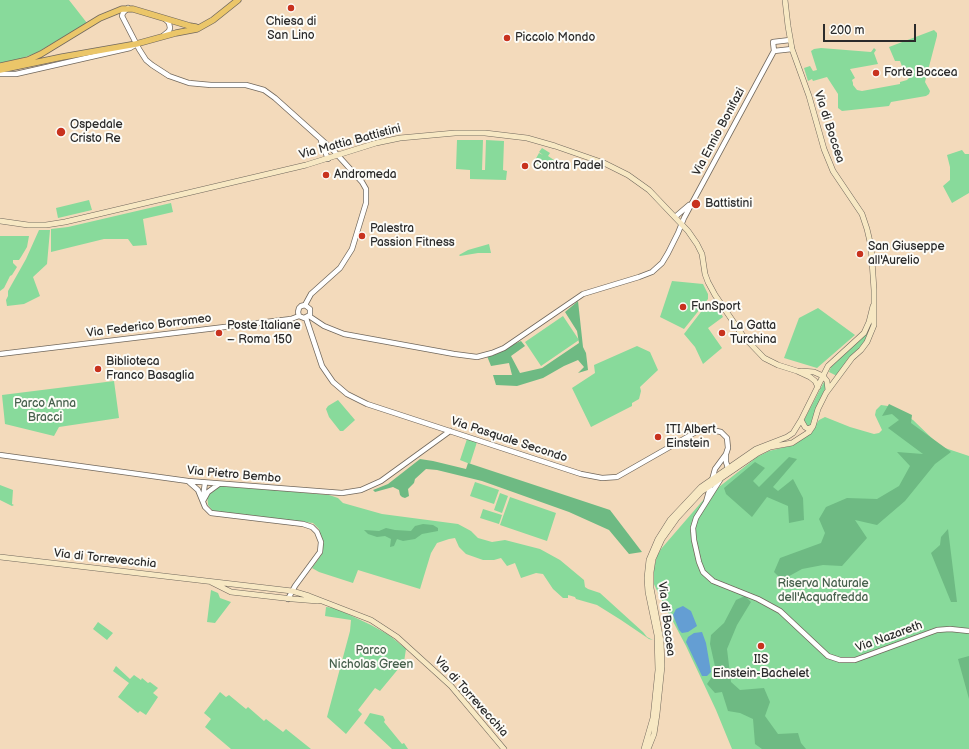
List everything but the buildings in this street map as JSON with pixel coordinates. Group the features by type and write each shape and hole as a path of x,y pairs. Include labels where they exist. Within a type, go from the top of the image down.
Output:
{"main road":[{"path":"0,70 136,44 201,27 213,20 238,0"},
{"name":"Via di Boccea","path":"648,749 654,734 657,718 662,662 661,637 651,588 652,563 658,547 668,529 699,494 758,453 773,447 794,442 809,432 818,409 828,390 852,358 869,339 874,325 871,250 866,224 859,209 835,175 828,161 809,96 792,49 785,0"},
{"path":"0,66 28,60 39,55 100,18 118,10 128,8 190,26 201,27"},
{"name":"Via Mattia Battistini","path":"0,221 28,225 60,223 328,159 388,140 407,137 485,132 520,137 542,142 588,157 623,172 650,190 681,224 700,249 705,274 712,291 743,336 764,358 813,378 818,386"},
{"name":"Via di Boccea","path":"644,749 653,718 658,670 657,635 647,582 649,560 658,539 668,523 697,490 756,449 790,436 801,420 826,368 864,333 869,322 874,302"},
{"name":"Via Mattia Battistini","path":"797,371 812,372 823,376"},
{"path":"823,376 828,382 828,390"},
{"path":"801,420 804,427 808,429 812,427"},
{"name":"Via di Torrevecchia","path":"0,557 292,591 309,596 371,620 397,637 451,686 504,749"},
{"name":"Via di Torrevecchia","path":"209,581 227,591 241,594 319,601"}],"street":[{"path":"128,8 122,16 136,44 148,62 173,78 198,84 246,85 264,90 321,139 360,178 366,193 365,207 355,242 347,258 336,272 311,294 305,305 299,308 299,316 308,317 311,310 305,305"},
{"path":"161,37 170,29 169,24 164,18"},
{"name":"Via Ennio Bonifazi","path":"308,317 324,326 344,334 475,357 489,354 506,346 583,294 639,277 655,270 668,254 692,202 774,51 773,42 790,40"},
{"path":"0,74 14,74 130,48 136,44"},
{"path":"774,51 792,49"},
{"path":"321,139 328,159"},
{"path":"675,218 692,202"},
{"name":"Via Federico Borromeo","path":"0,354 291,319 299,316"},
{"name":"Via Pasquale Secondo","path":"308,317 322,366 330,379 342,390 367,404 572,471 601,478 614,478 621,476 691,435 702,430 716,430 725,434 728,443 726,454 728,468"},
{"name":"Via Pietro Bembo","path":"0,455 205,483 336,494 361,490 382,482 450,431"},
{"path":"712,479 716,468 726,454"},
{"name":"Via Nazareth","path":"706,502 712,479"},
{"name":"Via Nazareth","path":"720,480 696,518 693,530 699,562 705,574 716,583 758,600 780,612 792,621 822,651 833,658 842,661 858,659 937,630 950,629 969,631"},
{"path":"188,481 196,488 206,510 212,513 303,524 316,530 321,540 320,552 288,598"},
{"path":"203,501 205,483"},
{"path":"203,501 209,490 219,484"},
{"path":"699,494 706,496 706,502"},
{"path":"241,594 244,585"}],"green space":[{"path":"0,0 69,0 87,23 36,53 20,59 0,63"},
{"path":"934,30 937,33 937,36 925,82 930,91 926,96 891,102 889,106 842,111 838,108 838,94 827,77 808,81 804,68 810,66 813,71 817,70 811,51 814,49 821,48 871,52 874,48 876,50 874,53 878,64 850,69 855,78 852,80 853,85 857,90 862,91 900,84 900,82 909,78 905,74 900,61 895,61 889,47"},
{"path":"457,140 483,140 482,170 485,170 486,140 504,141 503,170 507,171 506,180 470,179 470,170 456,169"},
{"path":"542,148 550,153 548,156 557,162 552,170 543,164 542,167 534,162 539,153 543,155 539,152"},
{"path":"962,150 965,154 969,154 969,193 952,203 943,186 950,180 950,167 947,155"},
{"path":"89,200 92,210 58,218 56,208"},
{"path":"171,203 173,212 143,219 147,245 133,246 128,239 104,239 51,252 51,229 68,227"},
{"path":"39,230 50,230 47,264 33,277 40,296 24,304 7,306 6,300 8,291 26,259"},
{"path":"0,236 29,236 27,247 19,260 13,260 13,263 17,267 10,276 4,288 0,291"},
{"path":"489,244 491,253 459,255 468,250"},
{"name":"FunSport","path":"672,281 703,284 708,294 708,299 684,329 660,317"},
{"path":"578,301 583,347 586,353 588,370 578,373 584,367 578,360 543,378 517,386 496,385 493,375 512,375 509,363 491,366 487,356 521,341 525,346 511,356 520,373 542,368 579,343 577,331 565,312"},
{"path":"707,304 712,312 718,308 723,317 708,328 722,348 703,364 695,347 684,334"},
{"path":"818,308 855,335 817,368 784,358 799,318"},
{"path":"563,316 579,340 541,366 525,342"},
{"path":"873,319 872,326 865,343 837,376 829,372 831,367 854,345"},
{"path":"637,346 650,352 658,370 640,387 641,391 639,399 632,403 632,406 591,427 572,388 595,373 594,365"},
{"path":"825,380 826,387 817,406 812,425 808,427 803,422"},
{"name":"Parco Anna Bracci","path":"114,381 119,418 59,427 54,436 5,424 2,395"},
{"path":"338,400 355,420 343,431 340,431 329,417 326,409"},
{"path":"889,404 912,415 911,423 951,452 935,464 905,501 877,525 855,520 867,538 842,566 823,565 802,569 782,580 774,572 780,558 821,543 825,533 819,519 826,507 847,498 877,499 899,486 910,466 897,452 923,454 888,428 899,420 892,414 882,416"},
{"name":"Riserva Naturale dell'Acquafredda","path":"881,405 888,406 913,420 942,447 969,456 969,749 732,749 716,710 686,646 653,582 657,556 661,549 705,498 757,457 769,451 794,445 813,429 819,420 825,417 850,427 874,434 879,433 882,430 875,415 876,410"},
{"path":"467,439 477,442 470,464 460,460"},
{"path":"789,457 797,459 773,487 778,491 793,479 803,498 804,520 789,523 788,506 767,497 752,517 726,494 724,488 755,462 765,468 753,481 759,487"},
{"path":"420,459 466,469 468,463 610,510 642,552 629,554 609,530 569,512 482,481 437,470 426,469 415,479 414,483 408,489 409,496 405,498 400,495 399,490 393,487 375,492 373,490 388,484"},
{"path":"475,482 499,490 494,504 470,496"},
{"path":"0,485 13,490 12,504 14,505 12,506 0,500"},
{"path":"220,485 329,495 338,498 343,503 382,514 458,524 471,531 478,538 492,542 505,540 540,549 560,560 584,580 585,587 600,593 647,637 653,640 649,639 597,605 568,595 568,598 563,598 553,589 543,574 536,573 521,578 515,563 507,566 501,558 494,560 483,560 466,554 459,547 455,538 437,543 431,553 420,589 358,570 353,583 319,572 312,568 322,554 323,548 319,529 313,523 213,511 208,505 207,494"},
{"path":"500,493 508,496 502,513 494,510"},
{"path":"510,497 556,513 547,541 500,525"},
{"path":"483,509 502,515 499,524 480,518"},
{"path":"423,524 433,525 438,528 438,531 422,534 415,539 403,541 397,539 394,546 390,547 391,539 385,536 377,537 368,534 364,530 379,531 386,528 411,531 415,526"},
{"path":"948,529 957,602 951,602 931,553 940,545 941,537"},
{"path":"211,590 218,593 220,598 231,602 215,623 207,622"},
{"path":"745,596 751,602 737,625 727,649 731,682 740,690 764,688 770,702 765,716 778,734 798,733 801,743 806,749 762,749 755,744 753,719 740,713 728,711 722,692 715,693 707,684 716,671 710,644 711,635 724,623 736,600"},
{"name":"Parco Nicholas Green","path":"326,607 335,608 371,625 389,635 406,649 404,662 380,691 375,688 358,710 362,714 346,734 327,717 350,631 351,620 325,616"},
{"path":"98,622 113,633 107,640 93,629"},
{"path":"969,656 969,699 958,659"},
{"path":"116,666 130,679 134,675 141,680 142,678 148,683 150,682 158,688 153,693 158,697 146,715 140,711 138,713 118,697 129,683 113,671"},
{"path":"220,692 226,697 229,695 246,709 248,707 264,721 266,719 283,732 286,729 311,749 231,749 205,727 211,719 204,713"},
{"path":"370,713 383,716 385,720 384,722 408,749 392,749 364,723"}],"water":[{"path":"683,606 691,611 697,626 688,632 682,633 679,630 673,615 676,609"},
{"path":"702,632 706,643 711,672 707,676 702,676 686,642 688,637 694,633"}],"place":[{"name":"Chiesa di San Lino","path":"291,8"},
{"name":"Piccolo Mondo","path":"507,38"},
{"name":"Forte Boccea","path":"876,73"},
{"name":"Ospedale Cristo Re","path":"61,132"},
{"name":"Contra Padel","path":"525,166"},
{"name":"Andromeda","path":"326,175"},
{"name":"Battistini","path":"696,204"},
{"name":"Palestra Passion Fitness","path":"362,236"},
{"name":"San Giuseppe all'Aurelio","path":"860,254"},
{"name":"FunSport","path":"683,307"},
{"name":"Poste Italiane – Roma 150","path":"219,333"},
{"name":"La Gatta Turchina","path":"722,333"},
{"name":"Biblioteca Franco Basaglia","path":"98,369"},
{"name":"ITI Albert Einstein","path":"658,437"},
{"name":"IIS Einstein-Bachelet","path":"761,646"}]}
